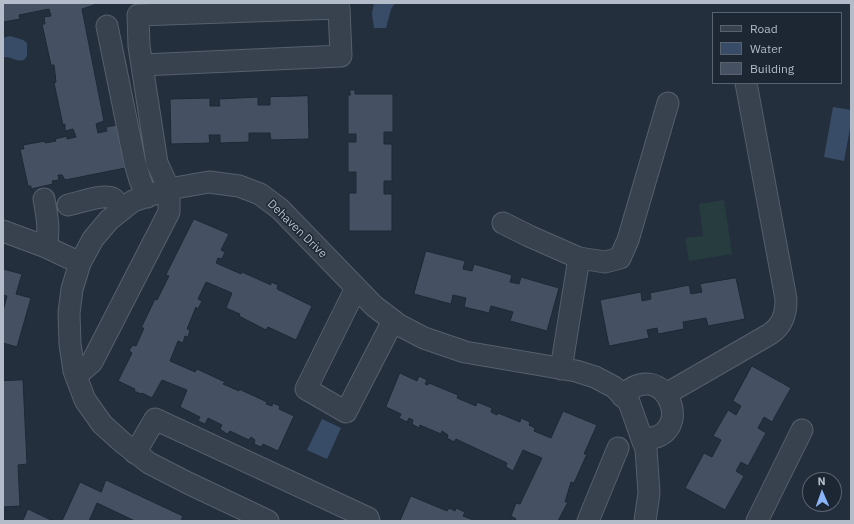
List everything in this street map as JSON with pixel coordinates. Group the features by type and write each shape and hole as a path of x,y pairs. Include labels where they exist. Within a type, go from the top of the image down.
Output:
{"street":[{"path":"76,376 92,362 169,212 169,189 157,163 139,46 138,9 339,8 341,56 142,65"},
{"path":"107,26 140,180 147,196"},
{"path":"666,394 770,334 780,326 786,310 786,299 746,84"},
{"path":"503,223 579,258 605,262 620,258 628,240 668,103"},
{"name":"Dehaven Drive","path":"268,521 239,515 149,463 135,453 102,424 84,400 76,376 70,344 69,313 72,289 80,263 93,239 109,220 133,201 169,189 209,182 239,186 260,194 280,210 374,306 399,326 424,338 465,352 561,369 595,377 614,387 629,402 646,449 649,492 647,520"},
{"path":"68,205 110,197 114,199 123,209"},
{"path":"44,199 49,233 46,247"},
{"path":"3,231 46,247 80,263"},
{"path":"561,369 579,258"},
{"path":"356,288 306,390 346,412 392,320"},
{"path":"622,396 636,385 654,385 666,394 672,405 670,422 665,431 650,439 642,439"},
{"path":"135,453 155,419 368,518 369,521"},
{"path":"757,521 802,430"},
{"path":"591,520 618,448"}],"green space":[{"path":"724,200 732,254 689,261 685,238 703,236 699,204"}],"water":[{"path":"374,3 395,3 391,9 386,28 374,28 372,14"},
{"path":"10,36 23,40 27,43 27,56 24,60 3,57 3,38"},
{"path":"833,107 851,110 851,123 844,161 824,157"},
{"path":"322,419 341,428 327,459 307,450"}],"building":[{"path":"3,3 93,3 94,5 82,9 104,121 96,124 98,133 107,131 106,127 117,125 119,134 130,159 123,160 125,168 65,180 62,175 58,175 59,180 52,181 53,184 31,189 31,186 28,186 20,149 24,149 23,145 45,141 45,143 56,141 55,139 67,136 67,139 76,137 73,129 65,131 65,124 63,125 54,83 56,82 54,65 51,65 42,24 45,24 44,17 51,16 49,9 19,15 20,19 3,22"},
{"path":"350,90 355,90 355,94 393,94 393,132 384,132 384,144 392,144 392,181 384,181 384,194 392,194 392,231 349,231 349,193 356,193 356,172 348,172 348,142 356,142 356,134 348,134 348,95 350,95"},
{"path":"308,96 309,139 271,140 270,133 249,133 249,142 220,143 220,135 209,135 210,143 171,144 170,99 210,98 210,106 220,106 219,99 258,97 258,105 270,105 270,97"},
{"path":"194,219 229,234 221,250 225,252 222,259 218,258 216,263 241,274 242,272 271,285 271,282 278,285 277,289 312,306 296,340 268,327 266,330 239,316 240,314 226,308 232,293 206,282 198,299 202,301 198,309 196,307 187,329 190,330 188,337 185,336 183,343 178,341 170,361 195,372 197,369 225,382 223,384 239,391 239,389 267,402 266,404 272,406 273,403 280,406 279,409 294,416 278,451 263,444 261,447 254,444 255,440 251,437 249,440 230,431 227,434 220,429 222,425 208,418 205,424 198,421 200,417 180,407 187,390 162,380 152,398 134,391 135,389 118,381 132,353 129,350 133,345 136,346 144,328 141,328 155,299 157,300 169,276 166,275"},
{"path":"426,251 465,261 463,269 472,271 474,264 512,275 510,282 519,284 521,277 559,288 547,331 510,321 513,312 491,306 489,313 464,307 466,298 453,295 451,304 414,294"},
{"path":"3,269 22,274 16,294 31,298 17,347 3,343 3,311 7,296 3,295"},
{"path":"736,278 745,319 708,326 706,318 683,322 684,329 658,334 657,328 647,330 649,338 609,346 600,300 641,292 642,301 651,299 650,293 689,285 691,294 702,292 700,284"},
{"path":"752,366 791,388 772,422 764,417 758,428 766,433 748,466 741,462 736,471 744,476 725,510 685,488 704,453 712,457 721,440 713,436 728,410 736,415 741,406 733,401"},
{"path":"400,373 417,381 419,376 427,380 425,384 428,385 429,383 458,395 457,398 476,406 477,402 492,408 491,412 497,415 498,413 520,422 521,418 530,422 529,425 535,428 534,431 551,438 563,411 597,425 584,454 587,454 574,483 571,482 565,502 568,502 558,521 515,521 516,519 511,516 516,503 520,504 542,458 523,450 513,471 506,467 507,463 456,439 454,442 447,438 448,435 442,431 441,434 420,425 419,428 412,424 413,420 409,418 407,422 399,418 401,414 386,407"},
{"path":"23,380 27,464 18,465 20,506 3,507 3,381"},
{"path":"106,480 183,516 181,521 135,521 97,503 89,521 62,521 80,482 101,492"},
{"path":"411,496 447,511 449,508 455,511 456,508 465,512 463,516 476,521 400,521"},
{"path":"28,509 53,521 23,521"}]}
